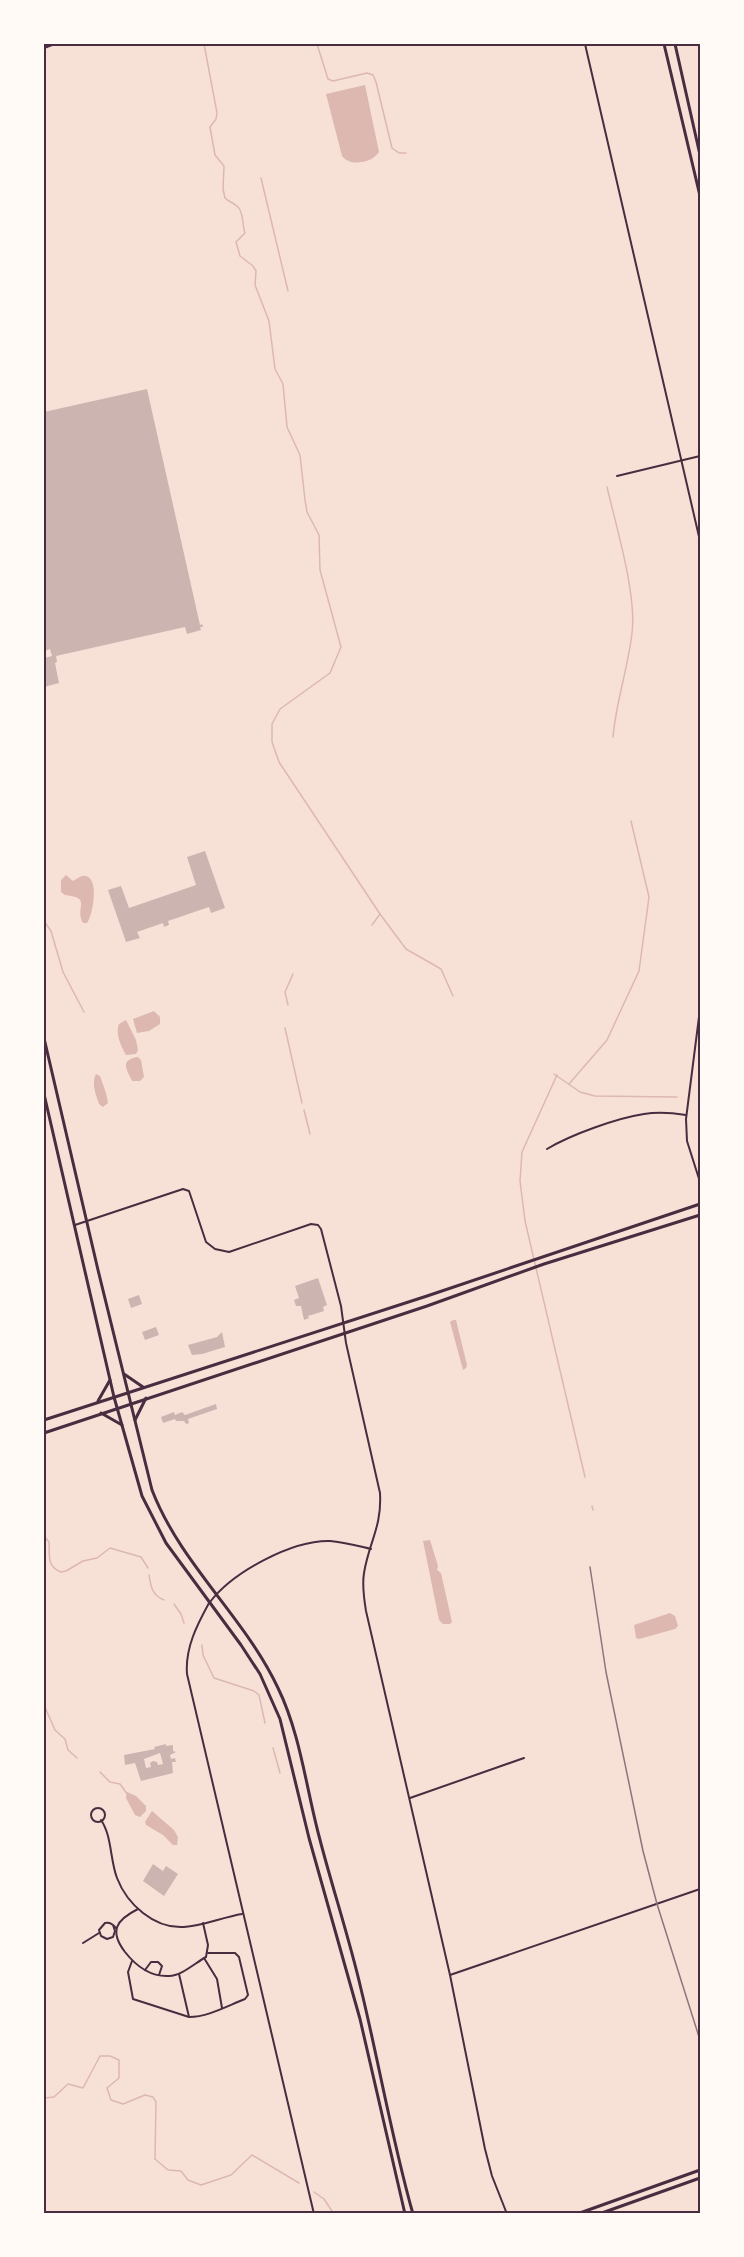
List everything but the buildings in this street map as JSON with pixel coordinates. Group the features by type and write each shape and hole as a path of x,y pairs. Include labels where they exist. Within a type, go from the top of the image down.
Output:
{"main road":[{"path":"664,44 700,196"},
{"path":"675,44 700,154"},
{"path":"44,1038 45,1052 152,1490 174,1538 252,1642 279,1688 293,1731 361,1988 413,2214"},
{"path":"44,1094 114,1397 142,1496 166,1544 242,1645 260,1674 280,1719 309,1838 360,2019 405,2214"},
{"path":"44,1420 700,1204"},
{"path":"44,1433 544,1264 700,1215"},
{"path":"124,1374 143,1387"},
{"path":"98,1401 110,1380"},
{"path":"135,1420 146,1398"},
{"path":"101,1413 122,1425"},
{"path":"577,2214 700,2170"},
{"path":"599,2214 700,2178"}],"street":[{"path":"44,48 56,44"},
{"path":"585,44 700,542"},
{"path":"617,476 700,456"},
{"path":"700,1009 686,1115 687,1141 700,1182"},
{"path":"547,1149 625,1119 646,1114 686,1115"},
{"path":"74,1225 183,1189 189,1191 206,1242 215,1249 229,1252 316,1224 322,1231 380,1493 381,1511 364,1576 364,1599 450,1975 486,2151 492,2176 507,2214"},
{"path":"314,2214 187,1674 188,1655 195,1626 209,1603 233,1578 259,1562 307,1545 328,1541 371,1549"},
{"path":"410,1798 524,1758"},
{"path":"93,1809 103,1810 105,1815 101,1820 93,1819 91,1815 93,1809"},
{"path":"101,1820 117,1878 127,1896 138,1909 161,1923 184,1927 242,1914"},
{"path":"450,1975 700,1888"},
{"path":"99,1933 104,1938 114,1935 121,1920 138,1909"},
{"path":"83,1943 99,1933 102,1924 108,1923 117,1929"},
{"path":"113,1925 114,1935 119,1945 132,1961 145,1971 168,1976 178,1973 204,1958 208,1953 203,1923"},
{"path":"132,1961 128,1972 133,1999 189,2017 196,2017 245,1999 248,1995 239,1957 235,1953 208,1953"},
{"path":"204,1958 217,1979 222,2008"},
{"path":"145,1971 155,1961 162,1966 159,1975"},
{"path":"178,1973 189,2017"}],"shaded area":[{"path":"365,85 379,152 366,161 350,162 342,156 326,94"},
{"path":"66,875 73,881 82,876 92,881 94,896 87,923 83,923 81,917 81,901 61,892 61,880"},
{"path":"154,1011 160,1017 160,1024 149,1031 137,1033 133,1019"},
{"path":"126,1020 136,1040 138,1050 136,1054 126,1055 119,1040 119,1024"},
{"path":"138,1057 141,1060 144,1077 140,1081 132,1081 126,1065 132,1058"},
{"path":"96,1074 100,1076 106,1093 108,1103 103,1107 99,1104 94,1089"},
{"path":"456,1320 467,1365 463,1370 450,1322"},
{"path":"430,1540 438,1566 437,1570 441,1573 452,1622 450,1624 443,1624 439,1620 423,1541"},
{"path":"670,1613 675,1616 678,1626 675,1629 636,1638 634,1625"},
{"path":"127,1792 136,1796 146,1806 146,1811 140,1817 135,1815 126,1798"},
{"path":"152,1811 174,1830 178,1837 177,1845 173,1845 163,1835 146,1825 145,1822"}],"waterway":[{"path":"204,44 217,113 210,127 215,155 224,166 225,198 238,207 242,216 245,233 236,242 240,256 256,271 255,285 269,321 275,369 283,384 287,427 300,455 307,512 319,535 320,570 341,647 330,673 280,709 272,724 272,742 279,762 380,914 406,949 441,969 453,996"},
{"path":"317,44 328,79 333,81 367,73 373,75 392,148 399,153 406,153"},
{"path":"261,178 288,291"},
{"path":"607,487 625,560 633,617 630,646 613,737"},
{"path":"569,1084 607,1040 639,971 649,897 631,821"},
{"path":"372,925 380,914"},
{"path":"44,921 51,931 63,972 84,1012"},
{"path":"288,1005 285,992 293,974"},
{"path":"285,1028 302,1103"},
{"path":"554,1074 580,1092 595,1096 677,1097"},
{"path":"557,1075 522,1152 520,1181 525,1221 585,1477"},
{"path":"304,1110 310,1134"},
{"path":"592,1506 593,1510"},
{"path":"44,1536 49,1542 51,1563 56,1570 61,1572 83,1561 97,1558 110,1548 141,1557 148,1568"},
{"path":"149,1575 151,1587 164,1600"},
{"path":"174,1604 184,1623"},
{"path":"202,1645 203,1655 214,1678 254,1691 259,1695 265,1723"},
{"path":"44,1705 55,1730 65,1739 68,1750 77,1758"},
{"path":"273,1748 280,1773"},
{"path":"100,1772 110,1782 120,1784 128,1795"},
{"path":"44,2098 54,2097 68,2084 83,2088 100,2056 110,2056 119,2060 119,2078 107,2088 111,2100 123,2104 145,2095 153,2097 156,2102 155,2159 168,2170 181,2171 188,2180 201,2185 231,2175 252,2155 299,2183"},
{"path":"314,2192 324,2199 334,2214"}],"railway":[{"path":"590,1567 606,1672 643,1851 657,1904 700,2040"}]}
